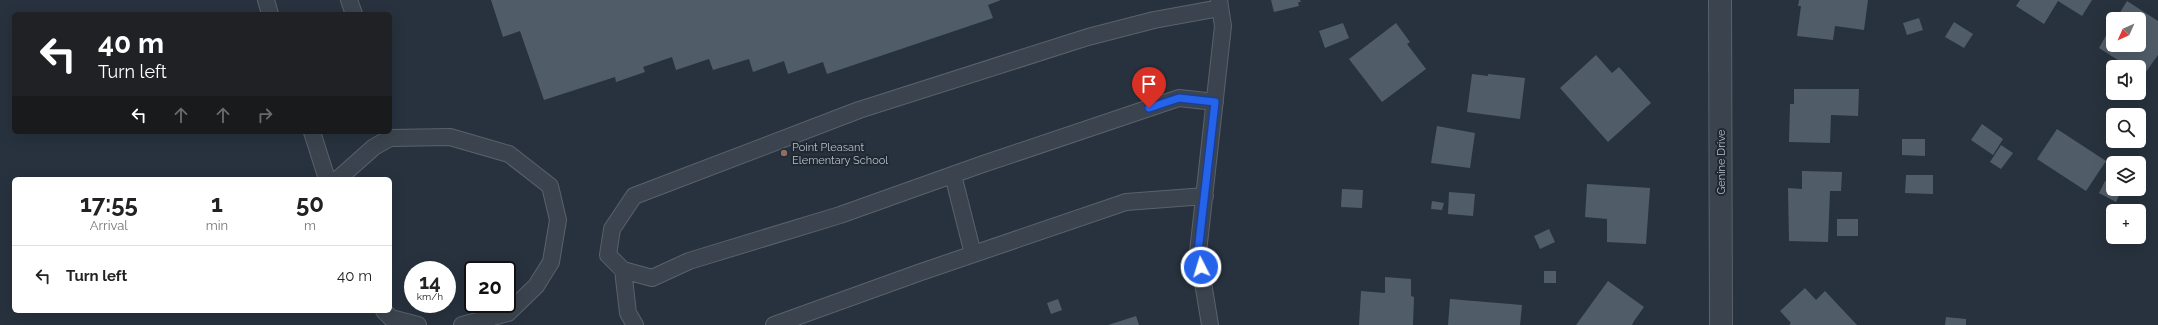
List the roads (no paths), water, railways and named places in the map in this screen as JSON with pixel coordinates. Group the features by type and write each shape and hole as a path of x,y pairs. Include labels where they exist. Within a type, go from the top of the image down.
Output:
{"street":[{"name":"Genine Drive","path":"1720,0 1720,325"}],"lane":[{"path":"266,0 269,12"},
{"path":"349,0 353,12"},
{"path":"1210,325 1198,252 1205,196 1215,102 1223,26 1220,4 1088,37 866,107 634,196 612,230 608,255 623,270 652,278 689,261 840,215 1179,98 1215,102"},
{"path":"313,134 326,177"},
{"path":"340,177 388,135 450,137 509,154 550,186 558,220 552,262 536,286 508,313 462,325"},
{"path":"953,175 973,254"},
{"path":"774,325 973,254 1126,202 1205,196"},
{"path":"623,270 628,313 635,325"},
{"path":"386,313 391,318 418,325"}],"place":[{"name":"Point Pleasant Elementary School","path":"784,153"}]}
